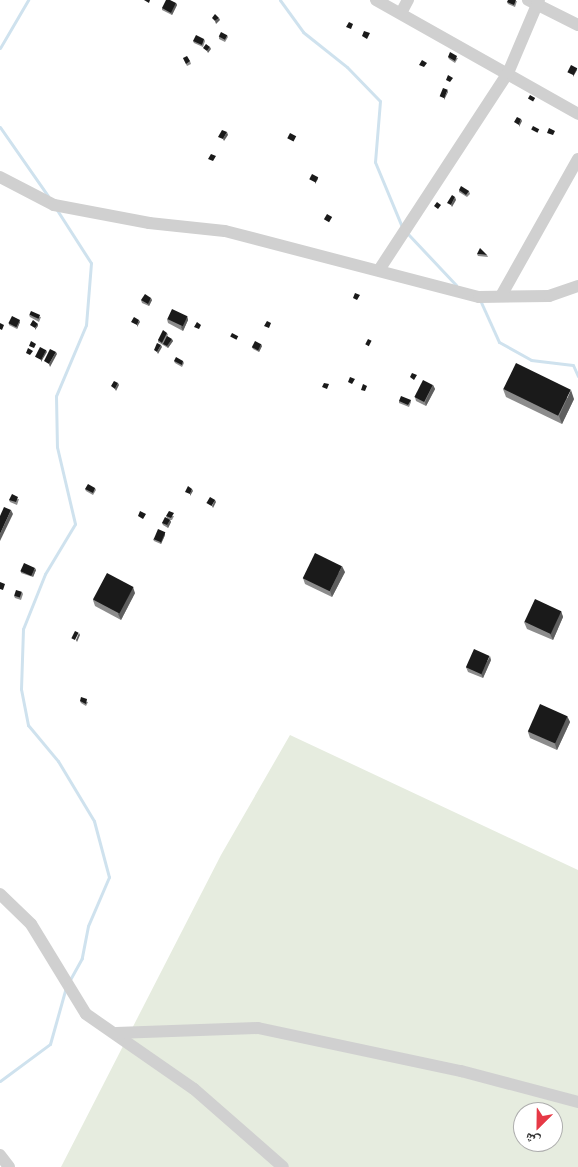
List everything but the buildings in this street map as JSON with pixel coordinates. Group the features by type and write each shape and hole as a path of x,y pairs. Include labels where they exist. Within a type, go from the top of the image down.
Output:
{"street":[{"path":"376,0 508,72 578,114"},
{"path":"401,13 408,0"},
{"path":"379,270 508,72 535,2 578,25"},
{"path":"500,296 578,159"},
{"path":"0,177 54,205 149,224 225,231 479,297 549,296 578,286"},
{"path":"0,894 31,924 86,1014 194,1088 283,1167"},
{"path":"116,1033 258,1028 461,1071 578,1102"},
{"path":"0,1155 10,1167"}],"shaded area":[{"path":"290,735 578,870 578,1167 61,1167 221,855"}],"waterway":[{"path":"0,48 28,0"},
{"path":"280,0 303,32 347,67 380,101 375,162 402,227"},
{"path":"0,127 48,196"},
{"path":"57,210 91,263 86,325 56,396 57,447 75,524 45,574 23,629 21,689 28,725 58,761 94,821 109,877 88,926 82,958 69,981"},
{"path":"408,234 456,285"},
{"path":"480,300 499,342 531,360 573,365 578,376"},
{"path":"0,1081 50,1044 66,987"}]}
